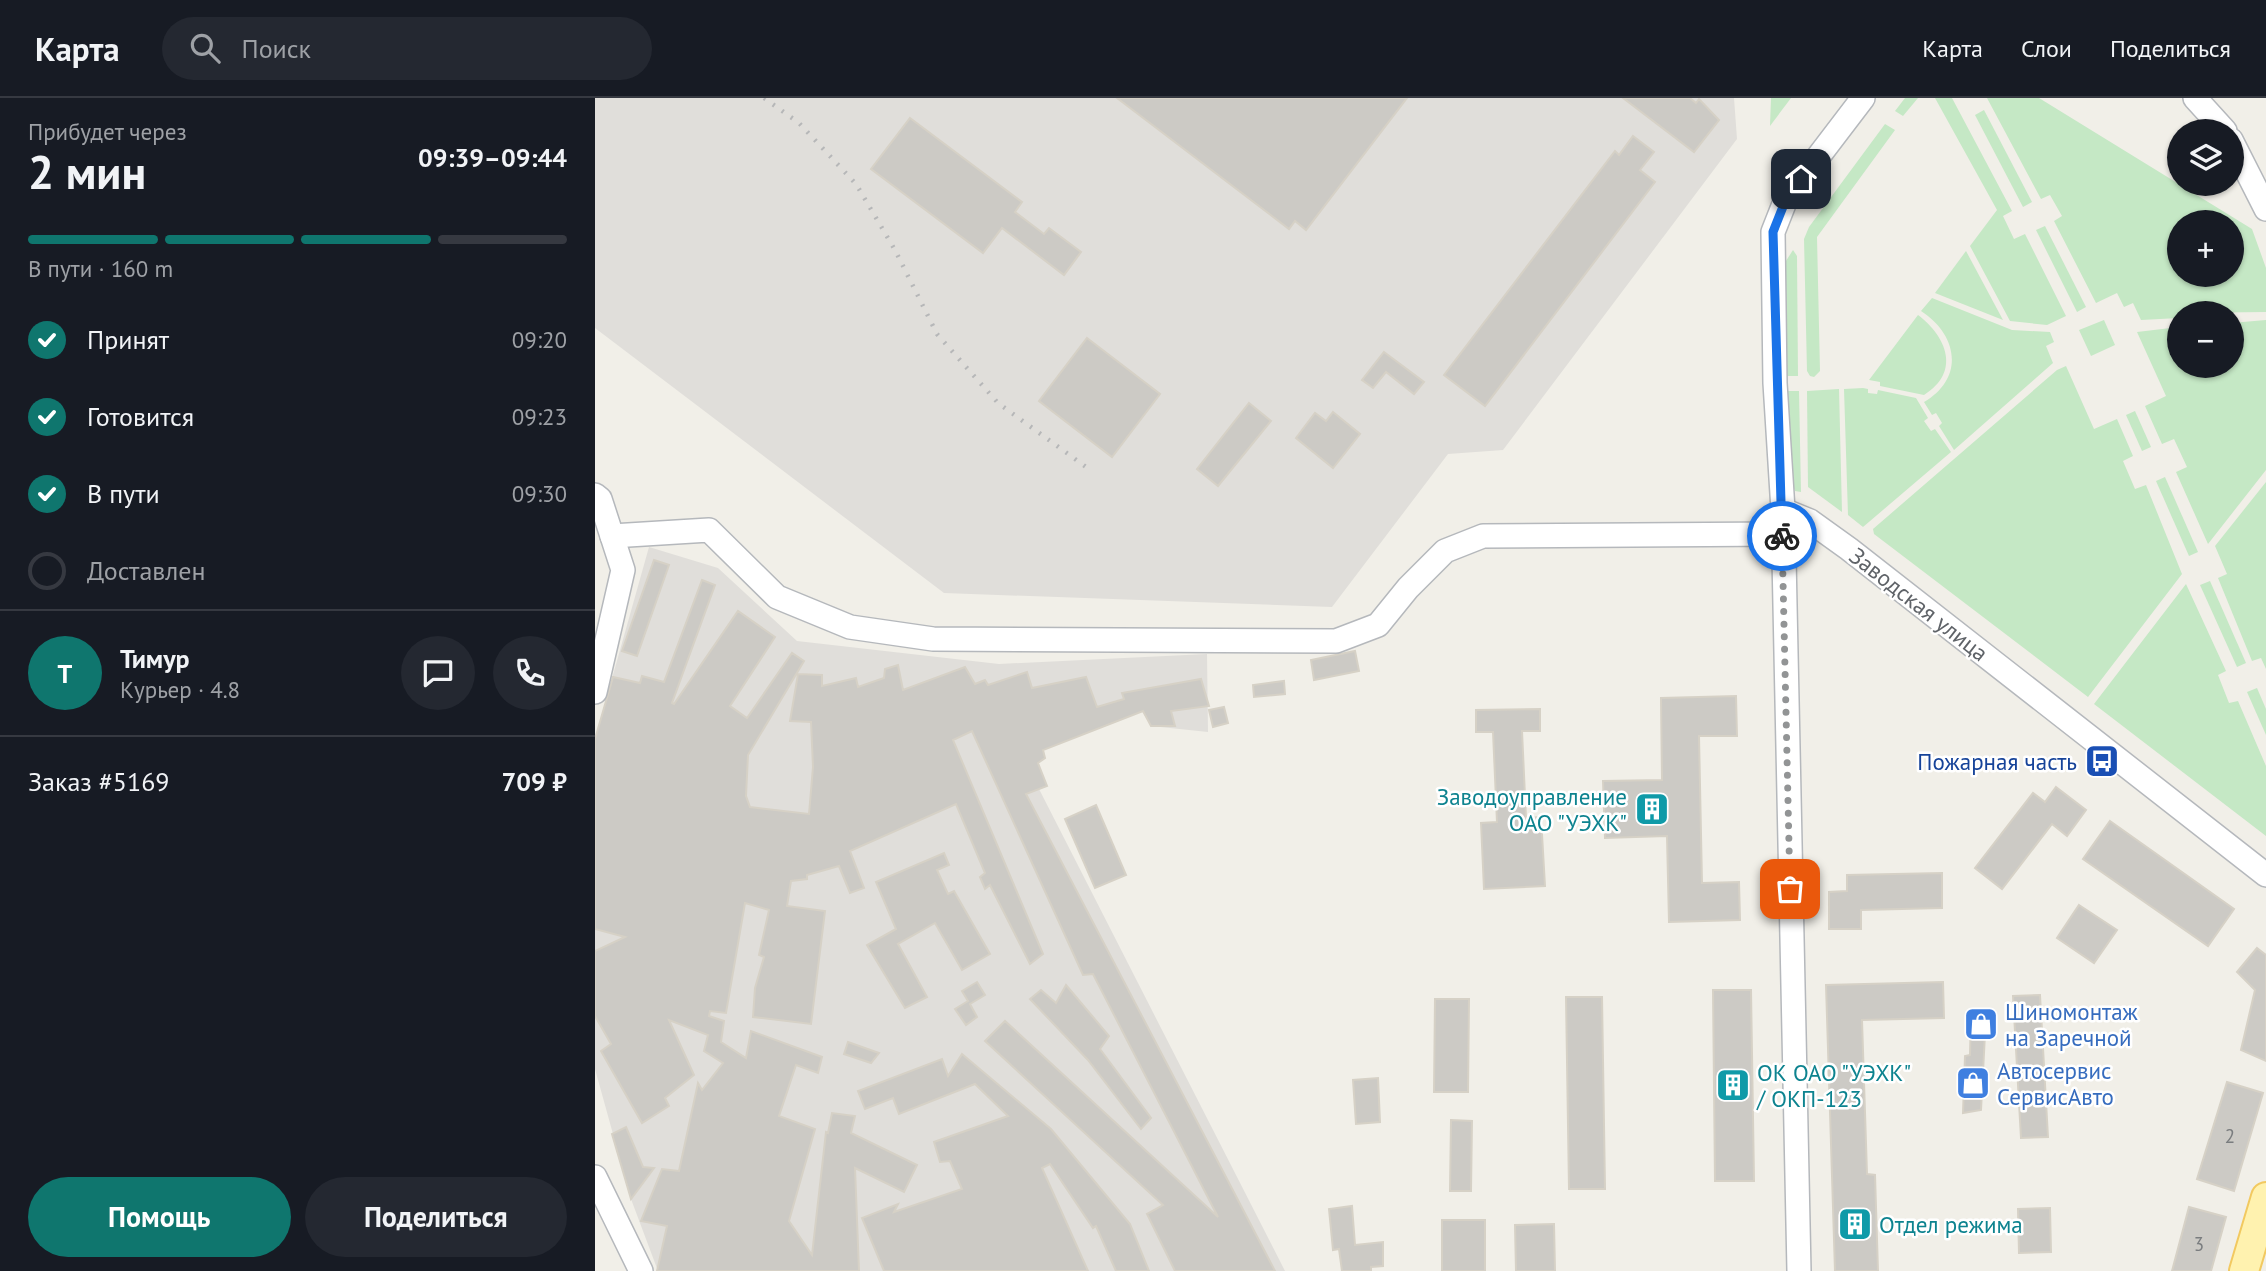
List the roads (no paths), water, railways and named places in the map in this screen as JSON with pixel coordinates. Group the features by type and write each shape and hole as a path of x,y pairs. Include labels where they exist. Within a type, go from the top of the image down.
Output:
{"main road":[{"path":"2244,1271 2266,1196"}],"street":[{"path":"1799,1271 1783,510 1776,383 1773,232 1786,199 1863,98"},
{"path":"2195,98 2214,119"},
{"path":"2244,166 2266,209"},
{"path":"595,495 600,499 623,570 595,692"},
{"name":"Заводская улица","path":"1783,510 1810,521 1849,549 2266,875"},
{"path":"612,537 709,530 778,597 850,628 933,639 1336,641 1378,625 1408,588 1445,551 1483,536 1782,534"},
{"path":"595,1177 641,1271"}],"railway":[{"path":"764,98 799,123 856,184 895,250 937,334 998,403 1086,467"}],"place":[{"name":"Пожарная часть","path":"2102,761"},
{"name":"Заводоуправление ОАО \"УЭХК\"","path":"1652,809"},
{"name":"Шиномонтаж на Заречной","path":"1981,1024"},
{"name":"Автосервис СервисАвто","path":"1973,1083"},
{"name":"ОК ОАО \"УЭХК\" / ОКП-123","path":"1733,1085"},
{"name":"Отдел режима","path":"1855,1224"}]}
